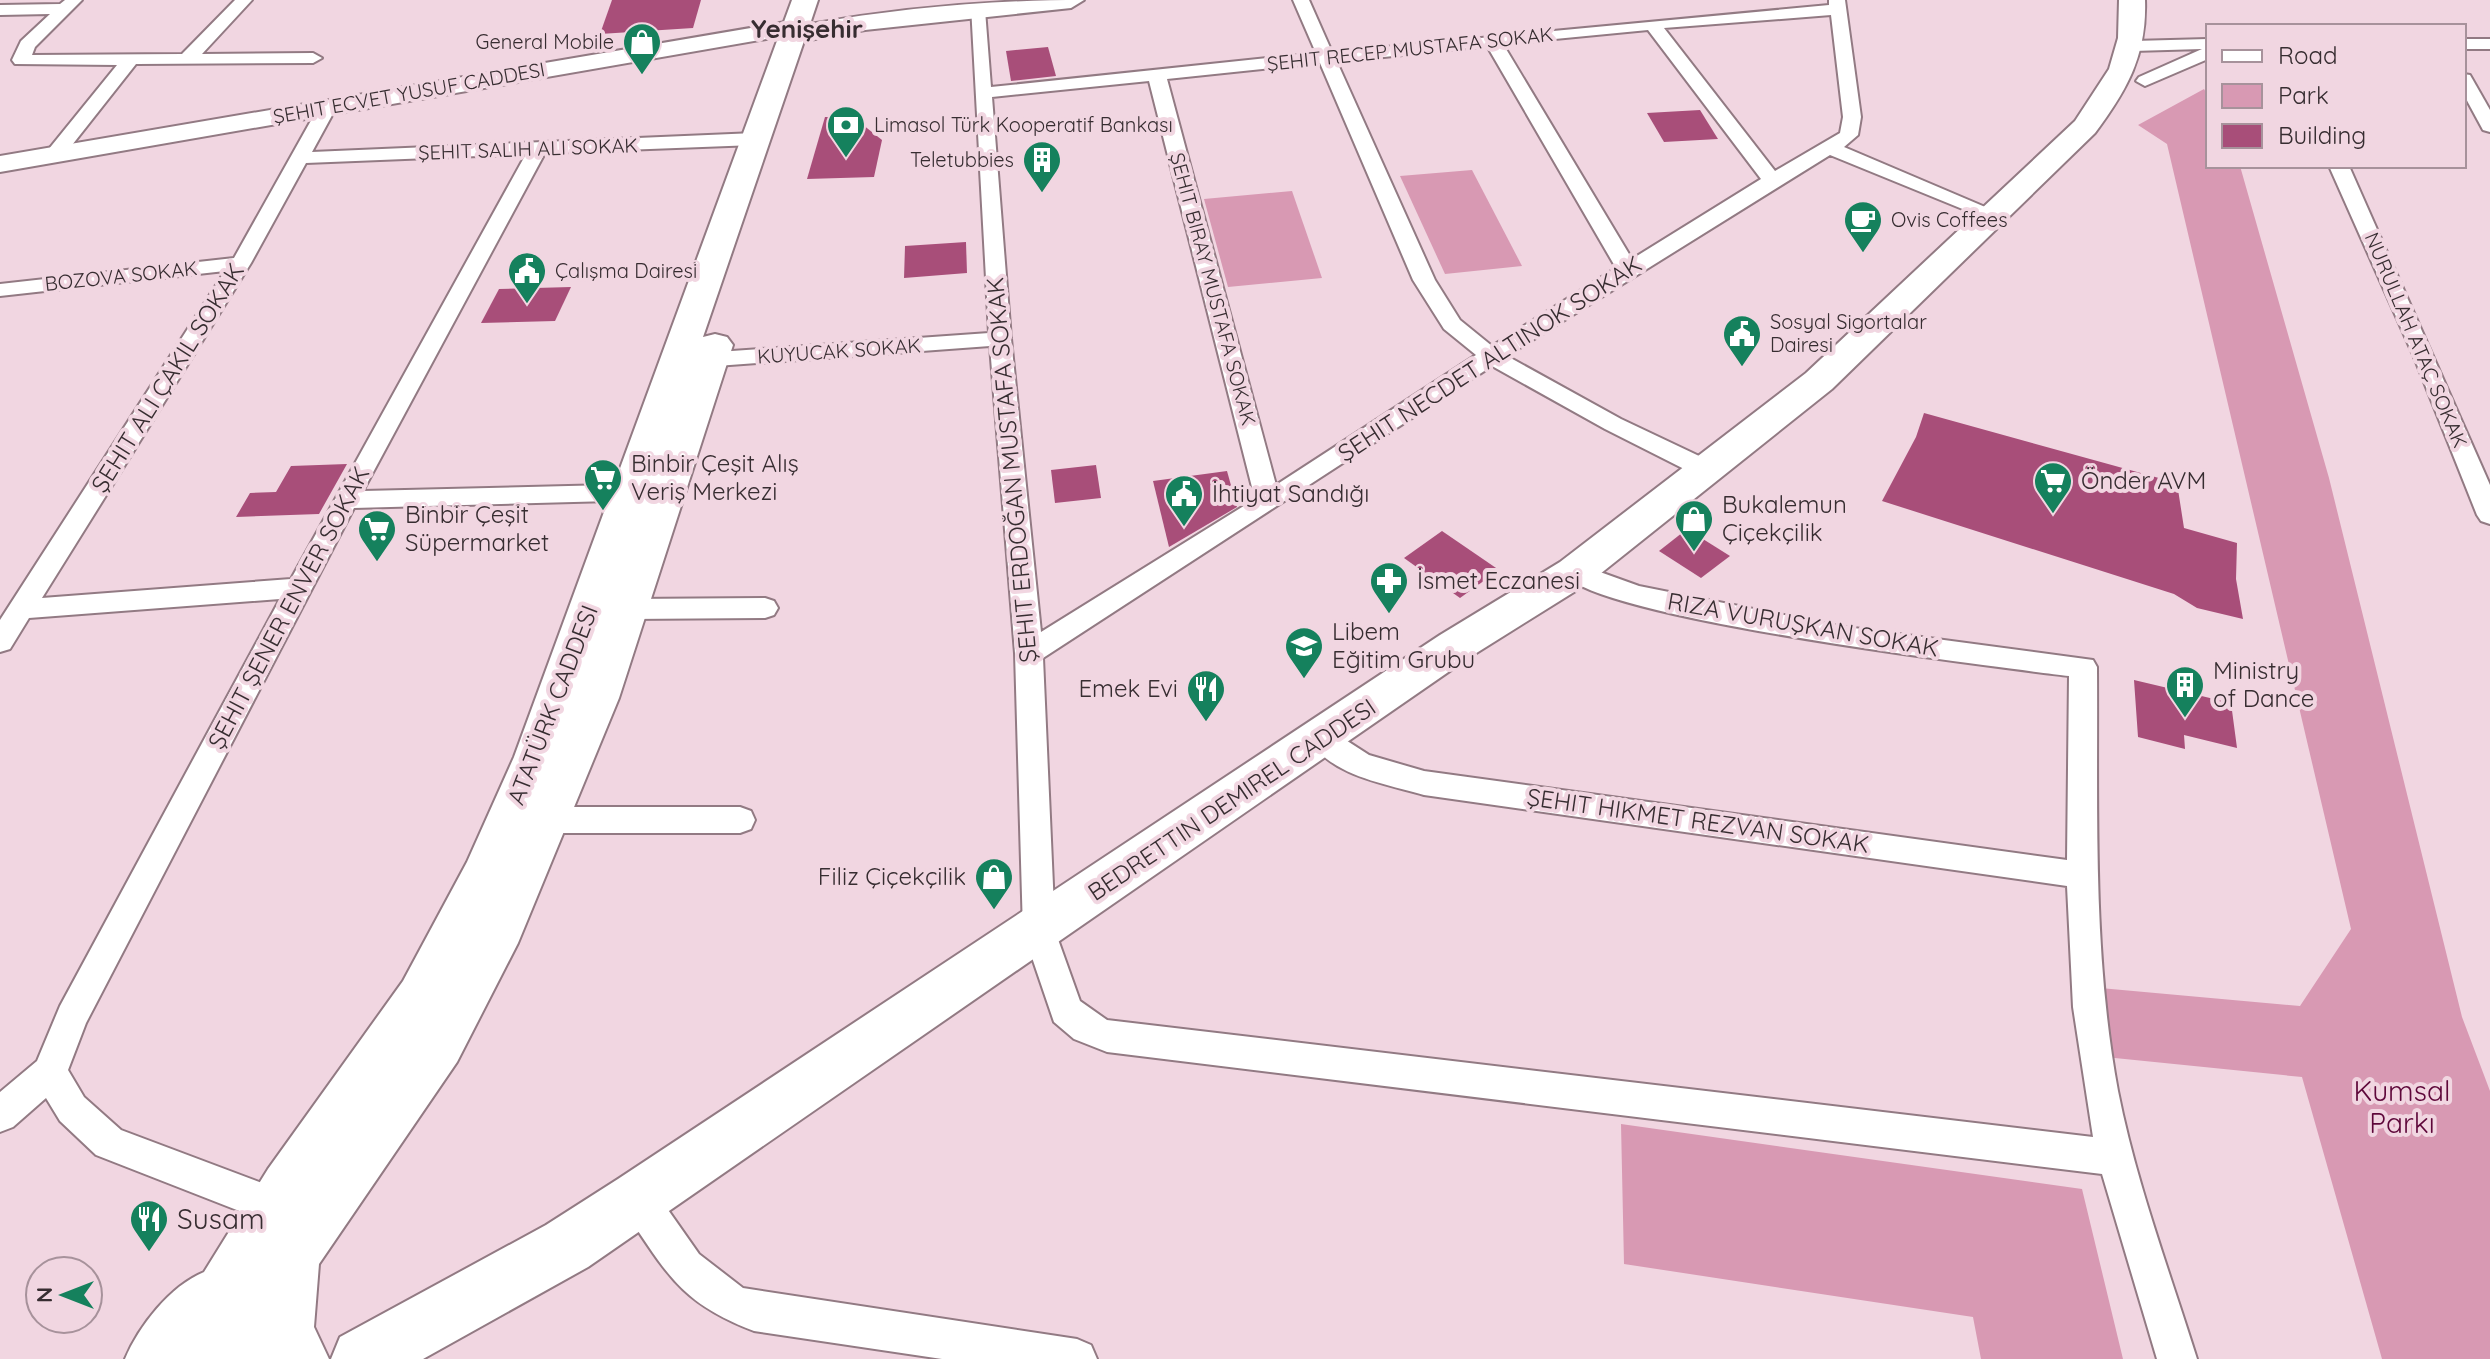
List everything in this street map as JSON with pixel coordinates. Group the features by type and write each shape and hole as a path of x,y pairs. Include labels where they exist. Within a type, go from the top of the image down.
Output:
{"main road":[{"path":"704,48 807,23 865,22 1071,0"},
{"name":"BEDRETTIN DEMIREL CADDESI","path":"2085,127 2126,103 2153,68 2132,0"},
{"name":"BEDRETTIN DEMIREL CADDESI","path":"362,1359 567,1246 639,1200 1324,738 1455,646 1575,572 1819,381 2085,127 2145,45 2150,0"},
{"path":"807,23 865,22"},
{"name":"ŞEHIT ECVET YUSUF CADDESI","path":"0,164 704,48 751,34 807,23"},
{"name":"ATATÜRK CADDESI","path":"694,361 755,139 807,23"},
{"name":"ATATÜRK CADDESI","path":"234,1359 290,1221 450,944 537,757 648,492 807,23"},
{"name":"ATATÜRK CADDESI","path":"195,1359 236,1267 290,1221 438,1044 492,943 597,698 628,609 648,492"},
{"path":"290,1221 282,1323 283,1336 298,1359"},
{"name":"BEDRETTIN DEMIREL CADDESI","path":"424,1359 567,1246"},
{"path":"156,1359 236,1267"}],"street":[{"path":"187,59 244,0"},
{"path":"1301,0 1424,280 1452,324 1491,356 1613,424 1707,470"},
{"path":"1029,653 1628,270 1772,180 1832,149 1849,135 1852,117 1838,4"},
{"name":"ŞEHIT RECEP MUSTAFA SOKAK","path":"983,93 1838,4"},
{"path":"69,5 19,58 31,62 313,58"},
{"path":"0,10 69,5"},
{"name":"ŞEHIT ERDOĞAN MUSTAFA SOKAK","path":"977,10 1000,339 1029,653 1039,931 1066,1011 1086,1028 1107,1036 2117,1158"},
{"path":"1652,24 1772,180"},
{"path":"1492,40 1628,270"},
{"path":"2145,45 2206,44"},
{"path":"2466,44 2490,44"},
{"path":"2145,81 2206,54"},
{"path":"54,155 131,59"},
{"name":"ŞEHIT BIRAY MUSTAFA SOKAK","path":"1157,76 1268,502"},
{"path":"2466,83 2490,126"},
{"path":"0,642 241,263 327,108"},
{"name":"ŞEHIT SALIH ALI SOKAK","path":"300,158 755,139"},
{"name":"ŞEHIT ŞENER ENVER SOKAK","path":"50,1072 72,1017 346,500 538,149"},
{"path":"1832,149 1994,215"},
{"name":"NURULLAH ATAÇ SOKAK","path":"2340,168 2425,357 2490,515"},
{"name":"BOZOVA SOKAK","path":"1,291 241,263"},
{"name":"KUYUCAK SOKAK","path":"694,361 1000,339"},
{"path":"346,500 648,492"},
{"path":"1575,572 1609,588 1639,596 1839,636 2083,667 2082,875 2095,1056 2117,1158 2177,1359"},
{"path":"23,609 299,588"},
{"path":"628,609 765,608"},
{"path":"1324,738 1360,764 1424,783 2082,875"},
{"path":"546,820 740,820"},
{"path":"0,1115 50,1072 72,1109 109,1143 290,1221"},
{"path":"639,1200 699,1285 731,1305 754,1312 1077,1359"}],"green space":[{"name":"Kumsal Parkı","path":"2204,89 2206,92 2206,168 2241,168 2329,478 2462,1017 2490,1091 2490,1359 2382,1359 2302,1077 2095,1056 2089,987 2300,1006 2351,929 2167,144 2138,125"},
{"path":"1472,170 1522,266 1445,274 1400,176"},
{"path":"1292,191 1322,278 1228,287 1204,199"},
{"path":"1621,1124 2082,1189 2123,1359 1981,1359 1973,1317 1624,1264"}],"building":[{"path":"612,0 701,0 693,28 600,34"},
{"path":"1048,47 1056,76 1011,81 1006,51"},
{"path":"1700,110 1718,139 1664,142 1647,113"},
{"name":"Limasol Türk Kooperatif Bankası","path":"825,117 853,117 882,140 874,177 807,179"},
{"path":"966,242 967,273 904,278 905,246"},
{"name":"Çalışma Dairesi","path":"571,287 555,321 481,323 499,289"},
{"name":"Önder AVM","path":"1924,413 2177,483 2184,528 2237,543 2236,579 2243,619 2197,608 2174,594 1882,501 1916,437"},
{"path":"347,464 319,514 236,517 250,493 276,492 291,466"},
{"path":"1096,465 1101,498 1055,503 1051,470"},
{"name":"İhtiyat Sandığı","path":"1227,471 1237,507 1169,547 1153,481"},
{"name":"Bukalemun Çiçekçilik","path":"1687,529 1730,556 1701,578 1659,551"},
{"path":"1442,531 1499,570 1460,598 1404,558"},
{"name":"Ministry of Dance","path":"2134,680 2231,703 2237,748 2184,735 2185,749 2138,737"}],"place":[{"name":"General Mobile","path":"642,76"},
{"name":"Limasol Türk Kooperatif Bankası","path":"846,159"},
{"name":"Teletubbies","path":"1042,194"},
{"name":"Ovis Coffees","path":"1863,254"},
{"name":"Çalışma Dairesi","path":"527,305"},
{"name":"Sosyal Sigortalar Dairesi","path":"1742,368"},
{"name":"Binbir Çeşit Alış Veriş Merkezi","path":"603,512"},
{"name":"Önder AVM","path":"2053,515"},
{"name":"İhtiyat Sandığı","path":"1184,528"},
{"name":"Bukalemun Çiçekçilik","path":"1694,553"},
{"name":"Binbir Çeşit Süpermarket","path":"377,563"},
{"name":"İsmet Eczanesi","path":"1389,615"},
{"name":"Libem Eğitim Grubu","path":"1304,680"},
{"name":"Ministry of Dance","path":"2185,719"},
{"name":"Emek Evi","path":"1206,723"},
{"name":"Filiz Çiçekçilik","path":"994,911"},
{"name":"Susam","path":"149,1253"}],"district":[{"name":"Yenişehir","path":"807,29"}]}
